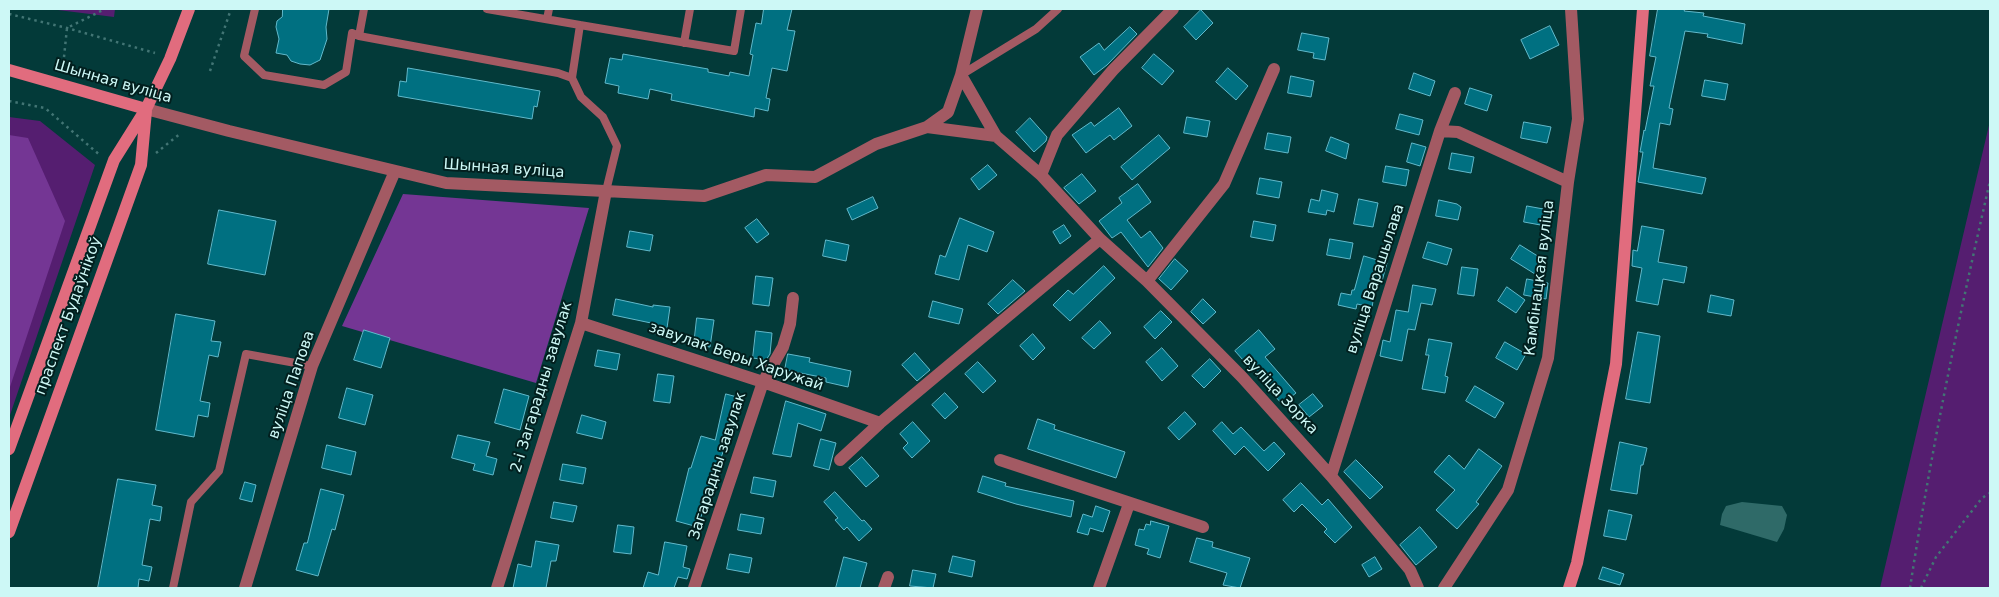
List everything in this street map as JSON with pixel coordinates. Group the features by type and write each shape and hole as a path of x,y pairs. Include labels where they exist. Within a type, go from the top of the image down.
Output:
{"main road":[{"name":"праспект Будаўнікоў","path":"9,449 114,160 146,108 170,59 189,9"},
{"path":"1569,588 1577,563 1616,364 1643,9"},
{"name":"Шынная вуліца","path":"9,70 146,108"},
{"name":"праспект Будаўнікоў","path":"9,532 141,165 146,108"}],"street":[{"path":"927,127 948,112 961,75 977,9"},
{"path":"1040,176 1058,135 1113,70 1173,9"},
{"name":"Камбінацкая вуліца","path":"1444,588 1508,490 1548,358 1568,182 1578,119 1571,9"},
{"path":"1147,281 1224,184 1274,69"},
{"name":"вуліца Зорка","path":"961,75 996,136 1040,176 1100,239 1147,281 1242,377 1331,476 1410,570 1418,588"},
{"name":"вуліца Варашылава","path":"1331,476 1440,131 1455,93"},
{"name":"Шынная вуліца","path":"146,108 193,122 446,183 704,196 766,175 815,177 876,144 927,127 996,136"},
{"path":"1440,131 1458,132 1568,182"},
{"name":"вуліца Папова","path":"245,588 312,366 396,171"},
{"name":"2-і Загарадны завулак","path":"496,588 581,323 606,192"},
{"path":"840,460 880,424 1100,239"},
{"name":"Загарадны завулак","path":"694,588 763,382 783,347 790,324 793,298"},
{"name":"завулак Веры Харужай","path":"581,323 763,382 880,424"},
{"path":"1000,460 1203,527"},
{"path":"1099,588 1129,504"}],"lane":[{"path":"255,9 244,56 264,75 324,85 346,72 352,33 359,36 558,73 572,78"},
{"path":"359,36 364,9"},
{"path":"487,9 734,51 741,9"},
{"path":"547,19 549,9"},
{"path":"684,42 690,9"},
{"path":"961,75 1036,29 1058,9"},
{"path":"580,25 572,78 581,97 603,117 617,146 606,192"},
{"path":"173,588 192,502 219,471 246,354 312,366"}],"path":[{"path":"67,28 106,9"},
{"path":"210,71 231,9"},
{"path":"9,14 155,53"},
{"path":"64,57 67,28"},
{"path":"9,101 45,108 104,158 114,160"},
{"path":"141,165 193,122"},
{"path":"1910,588 1924,494 1956,329 1990,181"},
{"path":"1921,588 1936,557 1982,498 1990,493"}],"shaded area":[{"path":"50,9 115,9 114,17"},
{"path":"9,117 40,121 95,165 9,418"},
{"path":"1990,121 1990,588 1880,588"},
{"path":"9,135 28,138 65,221 9,390"},
{"path":"403,194 589,208 536,383 342,326"}],"water":[{"path":"1742,502 1782,506 1787,515 1784,529 1777,542 1720,525 1726,506"}],"building":[{"path":"283,9 329,9 326,27 327,39 320,60 310,65 300,64 291,61 287,55 276,53 279,39 276,27 277,21 282,17"},
{"path":"764,9 792,9 787,30 795,31 787,71 772,68 766,98 770,99 768,111 755,108 754,117 671,100 672,94 650,89 648,99 618,93 619,86 605,83 610,58 622,60 623,54 708,69 708,72 729,76 730,72 749,76 753,55 750,54 756,23 761,24"},
{"path":"1658,9 1685,9 1684,11 1704,13 1703,16 1745,24 1742,44 1707,37 1708,34 1685,31 1669,108 1673,109 1670,125 1660,123 1653,168 1706,178 1702,194 1638,182 1643,152 1640,152 1654,86 1650,86 1656,57 1650,56"},
{"path":"1201,10 1213,23 1196,40 1184,27"},
{"path":"1550,26 1559,45 1530,59 1521,40"},
{"path":"1130,27 1137,34 1107,65 1094,75 1080,57 1099,43 1104,50"},
{"path":"1302,33 1329,38 1325,60 1313,58 1314,53 1298,50"},
{"path":"1154,54 1174,71 1162,85 1142,68"},
{"path":"408,68 540,91 537,107 534,106 532,119 398,96 400,81 406,82"},
{"path":"1228,68 1248,86 1236,100 1216,82"},
{"path":"1414,73 1435,81 1430,96 1409,89"},
{"path":"1291,76 1314,81 1311,97 1288,93"},
{"path":"1705,80 1728,84 1725,100 1702,96"},
{"path":"1470,88 1492,95 1487,111 1465,104"},
{"path":"1119,108 1132,126 1114,140 1110,135 1086,153 1072,135 1091,122 1094,126"},
{"path":"1400,114 1423,120 1419,135 1396,129"},
{"path":"1187,117 1210,121 1207,137 1184,133"},
{"path":"1030,118 1047,137 1046,141 1034,152 1016,132"},
{"path":"1524,122 1551,127 1547,143 1521,138"},
{"path":"1268,133 1291,137 1288,153 1265,149"},
{"path":"1159,135 1170,148 1132,180 1121,167"},
{"path":"1331,137 1349,144 1346,159 1326,151"},
{"path":"1412,143 1426,147 1420,166 1407,162"},
{"path":"1452,153 1474,157 1471,173 1449,169"},
{"path":"988,165 997,175 979,190 971,179"},
{"path":"1386,166 1409,170 1406,186 1383,182"},
{"path":"1082,174 1096,191 1079,204 1064,188"},
{"path":"1260,178 1282,182 1279,198 1257,194"},
{"path":"1138,184 1151,202 1127,220 1141,238 1150,231 1163,248 1148,267 1121,232 1112,238 1099,221 1122,203 1119,198"},
{"path":"1322,190 1338,194 1334,212 1327,210 1326,215 1308,212 1311,199 1319,201"},
{"path":"873,197 878,208 852,220 847,209"},
{"path":"1359,199 1378,203 1373,227 1354,224"},
{"path":"1439,200 1457,204 1461,207 1458,220 1436,216"},
{"path":"1527,206 1549,210 1546,226 1524,222"},
{"path":"219,210 276,221 265,275 208,264"},
{"path":"960,218 994,232 987,252 968,245 959,280 935,274 940,255 945,257"},
{"path":"757,219 769,234 757,243 745,228"},
{"path":"1254,221 1276,225 1273,241 1251,237"},
{"path":"1064,225 1071,236 1060,244 1053,232"},
{"path":"1642,226 1664,230 1658,262 1687,267 1684,283 1663,279 1658,305 1636,301 1642,268 1632,266 1633,250 1637,251"},
{"path":"630,231 653,235 650,251 627,247"},
{"path":"1330,239 1353,243 1350,259 1327,255"},
{"path":"826,240 849,245 846,261 823,256"},
{"path":"1428,242 1452,249 1447,265 1423,258"},
{"path":"1520,245 1544,260 1535,274 1511,259"},
{"path":"1364,256 1387,263 1382,281 1377,280 1372,307 1357,304 1356,309 1338,305 1341,293 1351,295 1352,290 1354,290"},
{"path":"1175,259 1188,271 1171,290 1159,279"},
{"path":"1104,266 1115,278 1070,321 1053,305 1068,290 1073,294"},
{"path":"1462,267 1478,269 1474,296 1458,294"},
{"path":"756,276 773,278 769,306 753,304"},
{"path":"1527,279 1548,283 1546,299 1524,295"},
{"path":"1013,280 1025,291 998,314 988,304"},
{"path":"1413,285 1436,289 1432,305 1421,303 1415,330 1408,329 1402,361 1380,356 1383,340 1390,342 1396,310 1408,312"},
{"path":"1507,287 1525,300 1516,313 1498,301"},
{"path":"1711,295 1734,300 1731,316 1708,312"},
{"path":"616,299 653,307 653,305 670,307 666,335 650,333 651,323 613,315"},
{"path":"1203,299 1216,312 1203,324 1191,312"},
{"path":"933,301 963,309 959,324 929,317"},
{"path":"1161,311 1172,322 1155,339 1144,327"},
{"path":"176,314 215,321 211,341 221,342 218,357 209,355 200,401 210,403 208,417 198,415 194,437 156,430"},
{"path":"697,318 714,320 710,347 694,345"},
{"path":"1100,321 1111,333 1094,349 1082,338"},
{"path":"364,330 390,338 381,368 354,360"},
{"path":"1259,330 1275,349 1265,357 1296,393 1282,404 1235,351"},
{"path":"756,331 772,333 770,354 766,360 753,358"},
{"path":"1638,332 1660,336 1650,403 1626,399"},
{"path":"1033,334 1045,348 1033,360 1020,346"},
{"path":"1429,339 1452,343 1445,376 1448,377 1445,393 1422,389 1429,355 1426,355"},
{"path":"1505,342 1526,354 1517,370 1496,358"},
{"path":"1162,348 1178,366 1162,381 1146,362"},
{"path":"598,350 620,354 617,370 595,366"},
{"path":"915,353 930,370 917,381 902,365"},
{"path":"788,354 810,358 809,362 851,371 848,387 826,382 826,378 785,370"},
{"path":"1210,359 1221,371 1204,388 1192,376"},
{"path":"978,362 996,381 983,393 965,374"},
{"path":"658,374 674,376 670,403 654,401"},
{"path":"1475,386 1504,403 1495,418 1466,401"},
{"path":"347,388 373,395 365,425 339,418"},
{"path":"504,389 529,396 520,430 495,423"},
{"path":"945,393 958,407 945,419 932,405"},
{"path":"726,394 741,398 730,441 727,440 720,461 718,460 711,491 709,490 698,527 676,521 689,468 691,468 701,436 715,440"},
{"path":"1313,394 1323,406 1309,417 1299,405"},
{"path":"786,401 826,414 821,431 798,423 791,457 773,454"},
{"path":"1185,412 1196,424 1179,440 1168,428"},
{"path":"582,415 606,422 602,439 577,433"},
{"path":"1038,419 1055,425 1054,429 1125,452 1116,478 1028,449"},
{"path":"913,422 930,441 912,458 903,448 908,443 900,434"},
{"path":"1222,422 1233,434 1241,427 1264,451 1274,442 1285,454 1268,471 1244,446 1235,455 1213,431"},
{"path":"458,435 490,442 486,456 497,459 493,475 473,470 475,464 452,458"},
{"path":"821,439 836,443 829,470 814,466"},
{"path":"1620,442 1647,448 1643,465 1641,465 1637,494 1611,490"},
{"path":"327,445 356,452 351,475 322,468"},
{"path":"1479,449 1502,466 1476,502 1479,504 1457,529 1436,510 1455,490 1434,472 1449,455 1464,469"},
{"path":"862,457 879,476 866,487 849,468"},
{"path":"1356,460 1383,487 1370,499 1344,472"},
{"path":"563,464 586,468 583,484 560,480"},
{"path":"983,476 1006,483 1005,486 1074,501 1071,517 1016,504 978,492"},
{"path":"754,477 776,481 773,497 751,493"},
{"path":"118,479 156,485 152,505 162,507 160,521 150,519 142,565 152,567 149,581 139,579 138,588 98,588"},
{"path":"245,482 256,485 252,502 240,499"},
{"path":"1301,483 1322,505 1328,499 1352,527 1335,543 1324,532 1327,529 1302,504 1294,512 1283,500"},
{"path":"321,489 344,495 335,530 332,529 318,576 296,570 304,543 307,543"},
{"path":"835,492 872,529 859,541 847,527 844,530 835,520 838,518 824,502"},
{"path":"554,502 577,506 573,522 551,518"},
{"path":"1096,506 1110,511 1103,532 1090,528 1088,535 1077,532 1083,514 1092,517"},
{"path":"1609,510 1632,515 1626,540 1604,536"},
{"path":"741,514 764,518 761,534 738,530"},
{"path":"1151,521 1169,526 1160,558 1147,554 1149,549 1135,545 1139,529 1144,530 1146,524 1150,525"},
{"path":"618,525 634,527 631,554 614,552"},
{"path":"1420,527 1437,547 1416,565 1400,545"},
{"path":"1197,538 1213,542 1212,547 1250,558 1240,588 1223,585 1227,573 1190,562"},
{"path":"536,541 559,545 556,561 551,561 546,588 513,588 518,564 531,567"},
{"path":"665,542 687,546 683,567 690,569 687,579 678,577 674,588 643,588 648,572 658,575"},
{"path":"730,554 752,558 749,573 727,569"},
{"path":"953,556 975,561 972,577 949,572"},
{"path":"844,557 867,563 860,588 836,588"},
{"path":"1375,557 1382,569 1369,577 1362,565"},
{"path":"1603,567 1624,574 1620,585 1599,579"},
{"path":"913,570 936,574 933,588 910,586"}]}
